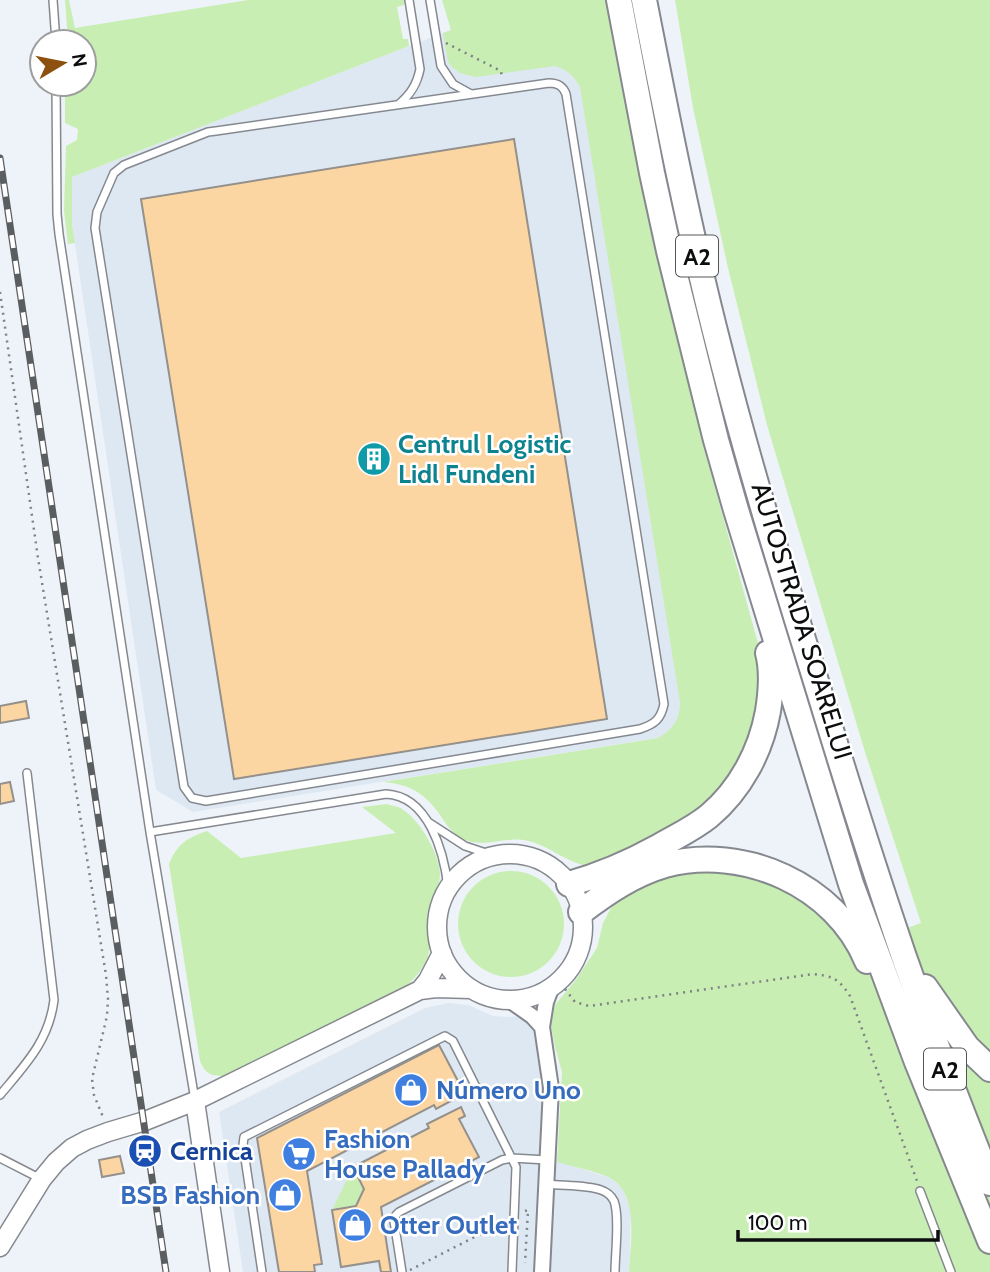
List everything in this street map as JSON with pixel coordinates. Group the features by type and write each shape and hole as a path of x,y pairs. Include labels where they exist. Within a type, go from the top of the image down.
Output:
{"highway":[{"name":"AUTOSTRADA SOARELUI","path":"619,0 669,251 736,510 852,884 917,1062 990,1241"},
{"name":"AUTOSTRADA SOARELUI","path":"644,0 698,262 763,508 837,751 903,954 990,1182"},
{"path":"569,884 596,877 620,866 707,818 741,781 755,756 766,724 772,691 770,662 735,544 736,510"},
{"path":"581,912 613,888 667,865 710,860 765,868 815,895 846,925 863,951 883,997 917,1062"},
{"path":"903,954 952,1028 990,1069"}],"street":[{"path":"542,1272 551,1088 542,1027 547,1002 579,950 583,931 581,912 569,884 554,869 535,858 514,853 492,856 475,862 460,873 448,887 437,920 442,953 454,974 471,989 496,999 525,998 539,994 556,984"},
{"path":"420,990 442,953"},
{"path":"0,1247 42,1179 72,1148 87,1140 195,1101 420,990 471,989"},
{"path":"509,1000 532,1016 542,1027"},
{"path":"195,1101 220,1272"}],"lane":[{"path":"53,0 55,28"},
{"path":"398,105 412,90 420,69 409,0"},
{"path":"430,0 446,75 453,84 472,94"},
{"path":"554,83 564,89 664,704 663,713 657,721 640,729 200,801 192,798 184,787 95,219 114,173 119,168 208,132 398,105 554,83"},
{"path":"57,98 58,224 150,832 195,1101"},
{"path":"0,1095 35,1054 52,1014 54,1000 27,773"},
{"path":"150,832 386,794 408,800 428,821 465,846 492,856"},
{"path":"428,821 443,856 448,887"},
{"path":"262,1272 244,1137 445,1036 453,1041 516,1167 512,1272"},
{"path":"0,1158 42,1179"},
{"path":"404,1272 394,1226 396,1214 502,1160 548,1160"},
{"path":"547,1184 592,1188 611,1196 617,1215 615,1272"},
{"path":"920,1191 951,1272"}],"path":[{"path":"437,38 501,71 503,90"},
{"path":"0,292 38,558 106,975 107,1016 92,1079 94,1095 108,1132"},
{"path":"556,984 575,1002 589,1006 813,974 834,977 850,996 920,1191"},
{"path":"404,1272 528,1209 526,1263"}],"shaded area":[{"path":"528,0 586,0 694,732 193,812 156,790 72,224 72,177"},
{"path":"448,1003 468,1005 493,1016 542,1013 557,1161 610,1178 623,1189 631,1210 629,1272 243,1272 219,1112 425,1008"}],"green space":[{"path":"65,0 69,0 75,28 67,28"},
{"path":"248,0 404,0 404,5 397,7 403,39 408,39 409,46 72,177 72,224 75,243 68,244 64,211 66,146 77,140 78,129 65,123 65,98 98,98 98,28 75,28"},
{"path":"442,0 611,0 702,441 766,672 752,747 709,805 673,830 589,866 523,840 484,843 467,841 447,826 421,794 407,787 383,782 658,738 675,723 680,708 580,87 570,74 555,66 476,77 460,73 448,62 443,33 451,30"},
{"path":"675,0 990,0 990,1272 629,1272 631,1220 626,1196 610,1178 557,1162 562,1072 550,1020 554,1006 597,948 603,923 615,900 648,880 709,869 756,876 783,888 823,913 854,947 921,923 865,752 767,425 728,268 693,108"},
{"path":"387,804 400,808 415,820 432,847 439,865 440,878 432,910 430,949 424,965 409,984 223,1076 209,1073 200,1061 169,864 176,851 188,839 207,831 241,858 396,833 362,807"},
{"path":"511,871 531,875 549,886 560,904 564,924 560,944 549,962 531,973 511,977 491,973 473,962 462,944 458,924 462,904 473,886 491,875"},
{"path":"353,1167 364,1189 356,1206 332,1210"}],"building":[{"name":"Centrul Logistic Lidl Fundeni","path":"514,139 607,719 234,779 141,199"},
{"path":"26,701 29,718 0,723 0,706"},
{"path":"10,782 14,801 0,804 0,784"},
{"name":"Fashion House Pallady","path":"439,1045 458,1081 461,1079 468,1092 436,1109 434,1105 307,1171 322,1264 314,1265 315,1272 279,1272 257,1138"},
{"name":"Fashion House Pallady","path":"461,1107 465,1116 459,1119 479,1157 381,1207 391,1272 381,1272 379,1261 341,1267 332,1210 356,1206 364,1189 353,1167 429,1128 427,1124"},
{"path":"120,1156 124,1173 102,1177 99,1160"}],"railway":[{"path":"0,158 166,1272"}],"place":[{"name":"Centrul Logistic Lidl Fundeni","path":"374,459"},
{"name":"Número Uno","path":"411,1090"},
{"name":"Cernica","path":"145,1151"},
{"name":"Fashion House Pallady","path":"299,1154"},
{"name":"BSB Fashion","path":"285,1195"},
{"name":"Otter Outlet","path":"355,1225"}]}
